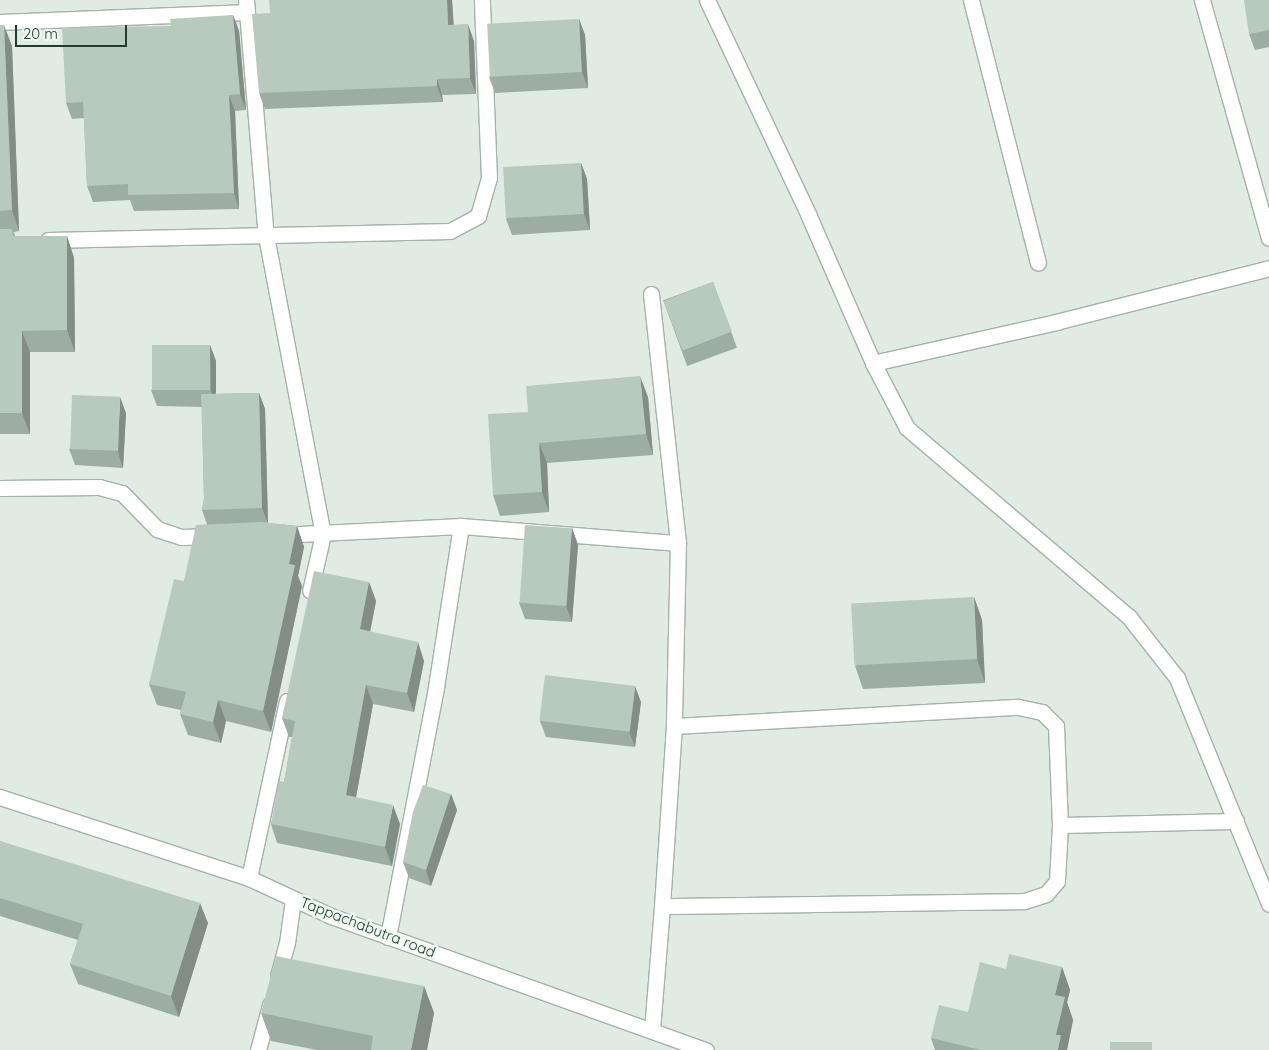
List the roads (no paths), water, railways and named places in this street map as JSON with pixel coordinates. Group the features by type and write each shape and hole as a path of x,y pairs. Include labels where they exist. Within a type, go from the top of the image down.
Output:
{"street":[{"path":"30,240 450,231 478,216 489,178 482,0"},
{"path":"707,0 808,214 873,363 907,428 1129,617 1177,678 1269,904"},
{"path":"971,0 1038,263"},
{"path":"1202,0 1269,238"},
{"path":"0,22 247,6 266,236 323,534 306,610"},
{"path":"873,363 1056,322 1269,268"},
{"path":"651,294 678,544 674,726 652,1031"},
{"path":"0,488 98,487 122,493 157,529 182,537 229,536"},
{"path":"388,937 436,687 460,526"},
{"path":"266,535 323,534 460,526 678,544"},
{"path":"249,878 290,687"},
{"path":"662,906 1024,901 1046,894 1057,881 1060,825 1056,726 1042,712 1018,707 674,726"},
{"name":"Tappachabutra road","path":"0,797 249,878 293,899 388,937 652,1031 673,1044 706,1050"},
{"path":"1060,825 1236,821"},
{"path":"258,1050 287,943 293,899"}]}
